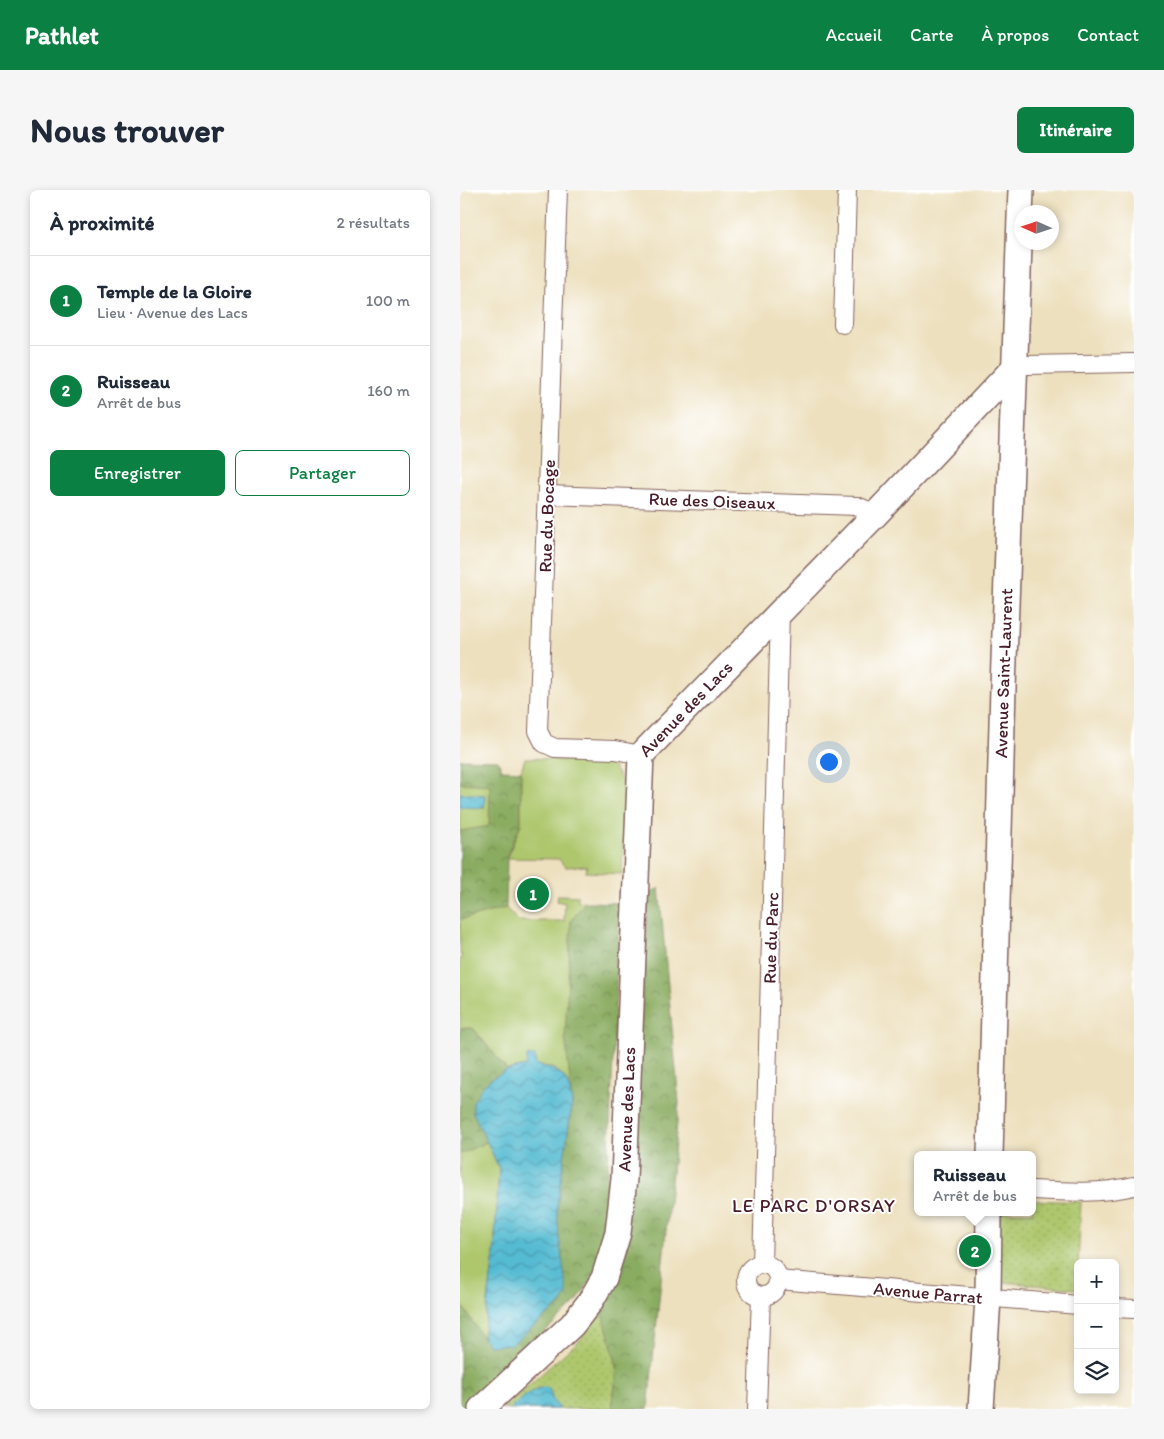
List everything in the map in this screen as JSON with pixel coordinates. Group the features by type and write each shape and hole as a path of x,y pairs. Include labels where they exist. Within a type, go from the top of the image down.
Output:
{"street":[{"name":"Rue du Bocage","path":"558,190 538,732 544,743 555,748 614,750 641,755"},
{"path":"843,324 847,190"},
{"name":"Avenue Saint-Laurent","path":"990,1151 1021,190"},
{"path":"1014,369 1026,365 1134,363"},
{"name":"Avenue des Lacs","path":"481,1409 572,1325 590,1302 604,1278 618,1233 624,1179 641,755 876,514 1014,369"},
{"name":"Rue des Oiseaux","path":"548,496 857,506 876,514"},
{"name":"Rue du Parc","path":"762,1264 780,612"},
{"path":"1036,1190 1090,1192 1113,1191 1134,1186"},
{"path":"981,1409 988,1298 989,1216"},
{"path":"762,1264 771,1267 778,1280 775,1289 761,1296 748,1289 746,1280 752,1267 762,1264"},
{"name":"Avenue Parrat","path":"778,1280 1074,1305"},
{"path":"757,1409 761,1296"},
{"path":"1119,1308 1134,1309"}],"green space":[{"path":"525,758 610,762 626,787 622,874 586,872 587,866 565,867 559,859 507,858 521,824 521,771"},
{"path":"460,759 498,760 502,770 521,771 521,824 507,855 506,908 460,920 460,831 489,825 490,785 460,783"},
{"path":"460,783 490,785 489,826 460,831"},
{"path":"659,888 679,1103 648,1409 612,1409 617,1367 601,1307 625,1241 649,894"},
{"path":"558,895 578,896 578,901 585,902 571,921 565,1037 571,1090 562,1075 548,1067 527,1066 507,1070 473,1028 460,1028 460,961 462,955 460,955 460,920 506,908 518,921 564,921 565,903 557,901"},
{"path":"585,902 620,903 605,1237 596,1271 576,1303 460,1409 460,1302 483,1338 491,1346 512,1343 562,1304 557,1237 557,1207 572,1104 565,1037 571,921"},
{"path":"460,1028 473,1028 507,1070 491,1079 473,1112 487,1142 460,1154"},
{"path":"487,1142 499,1168 494,1256 483,1338 460,1302 460,1154"},
{"path":"1036,1200 1081,1202 1078,1259 1074,1259 1074,1289 1003,1282 997,1278 1000,1216 1036,1216"},
{"path":"601,1307 617,1367 612,1409 502,1409 580,1340"}],"water":[{"path":"460,793 485,795 484,808 460,807"},
{"path":"527,1056 535,1056 536,1065 552,1069 563,1076 571,1095 572,1104 557,1207 567,1294 562,1303 512,1344 490,1346 483,1338 494,1256 499,1168 473,1112 473,1102 482,1087 491,1079 507,1070 526,1066"},
{"path":"545,1387 549,1388 553,1400 560,1409 510,1409 531,1392"}],"place":[{"name":"Temple de la Gloire","path":"533,894"},
{"name":"Ruisseau","path":"975,1251"}],"district":[{"name":"LE PARC D'ORSAY","path":"814,1205"}]}
